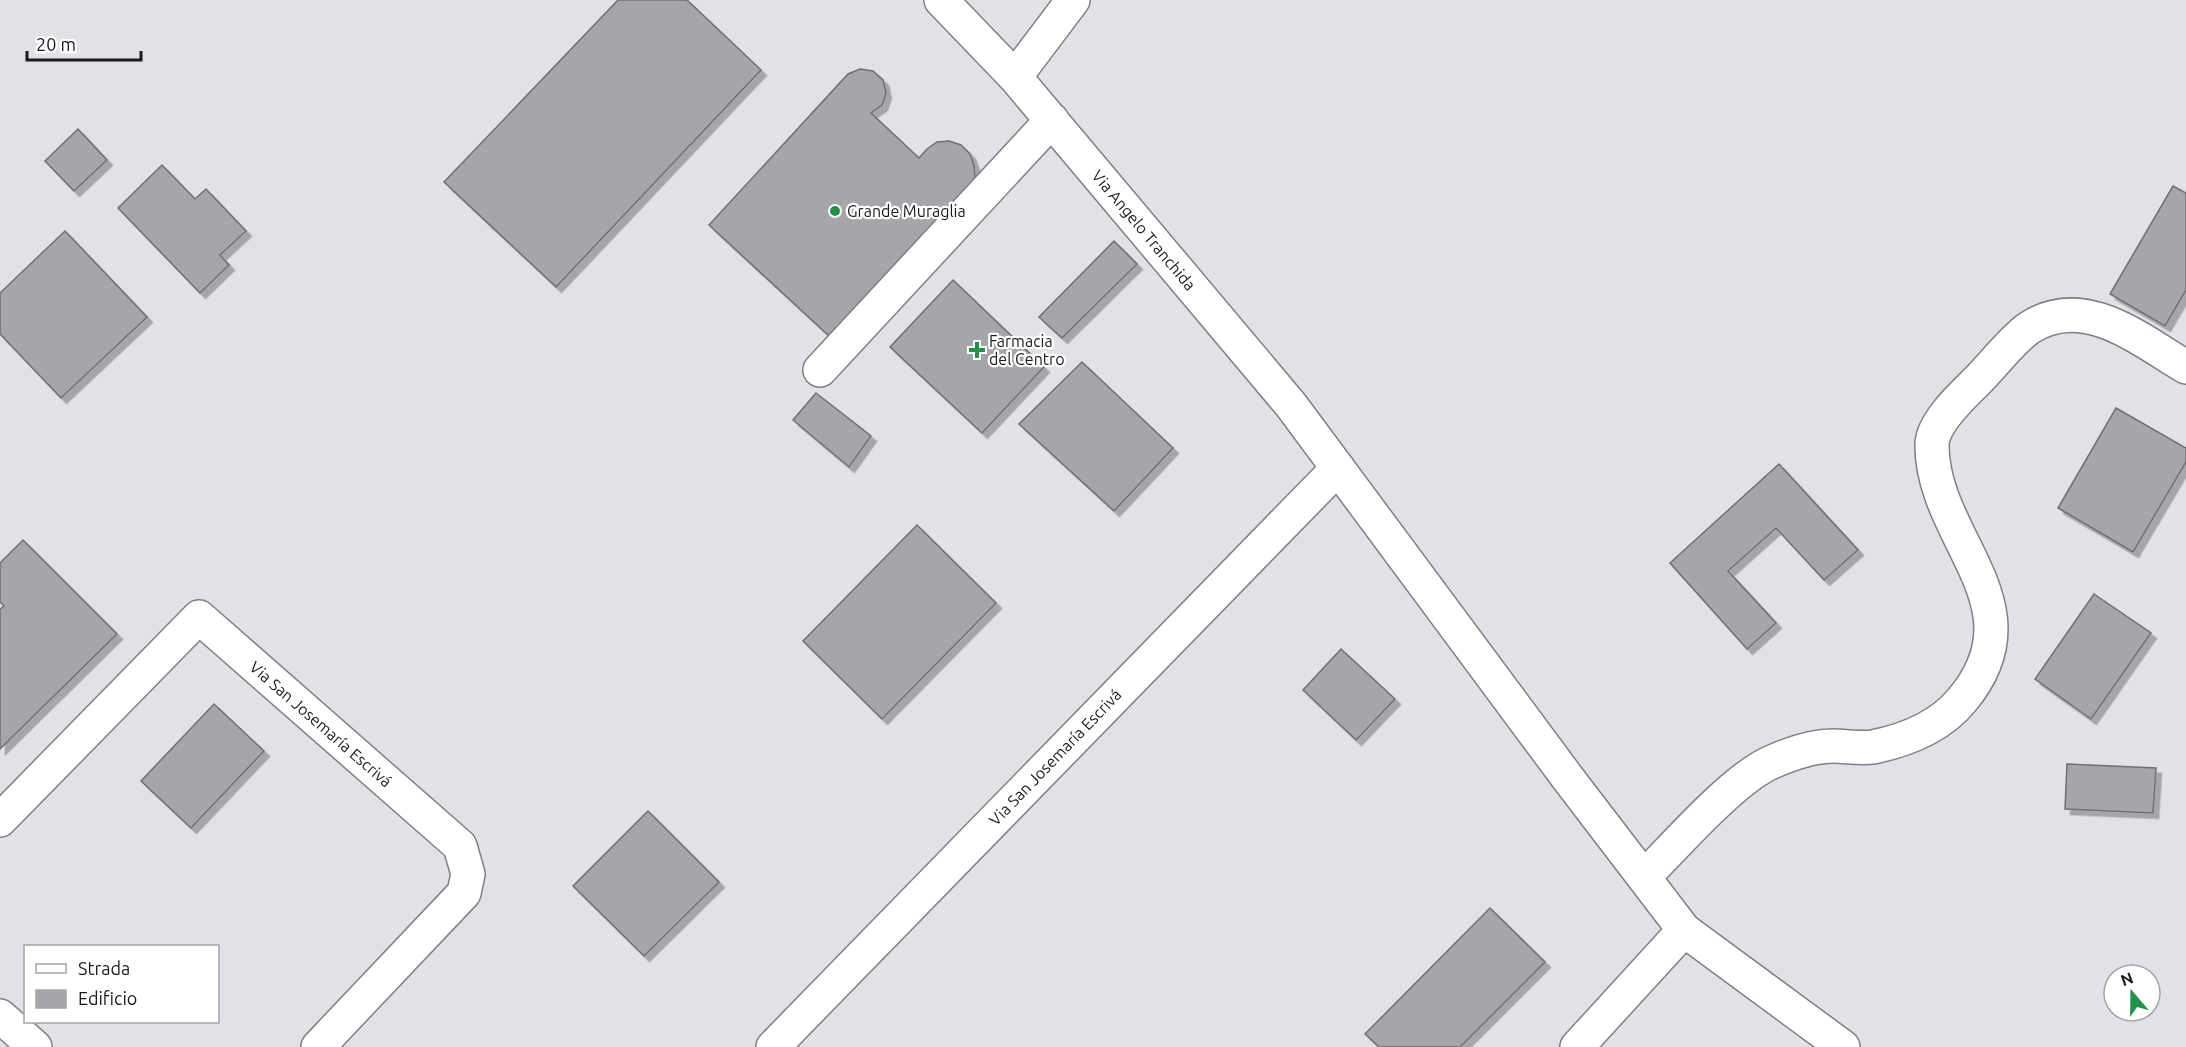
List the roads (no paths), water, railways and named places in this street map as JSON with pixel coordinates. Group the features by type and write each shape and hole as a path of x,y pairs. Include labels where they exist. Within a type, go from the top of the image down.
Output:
{"street":[{"name":"Via Angelo Tranchida","path":"941,0 1015,77 1291,405 1684,930 1843,1047"},
{"path":"1015,77 1073,0"},
{"path":"820,370 1052,120"},
{"path":"1644,877 1721,801 1769,763 1796,753 1831,746 1871,747 1904,737 1939,724 1963,700 1984,668 1992,638 1988,599 1965,544 1940,496 1933,468 1932,440 1950,408 2029,328 2067,314 2088,316 2114,325 2186,367"},
{"name":"Via San Josemaría Escrivá","path":"773,1047 1338,468"},
{"name":"Via San Josemaría Escrivá","path":"0,820 199,617 460,846 468,874 464,893 318,1047"},
{"path":"1577,1047 1684,930"},
{"path":"0,1016 35,1047"}],"place":[{"name":"Grande Muraglia","path":"835,211"},
{"name":"Farmacia del Centro","path":"977,350"}]}
